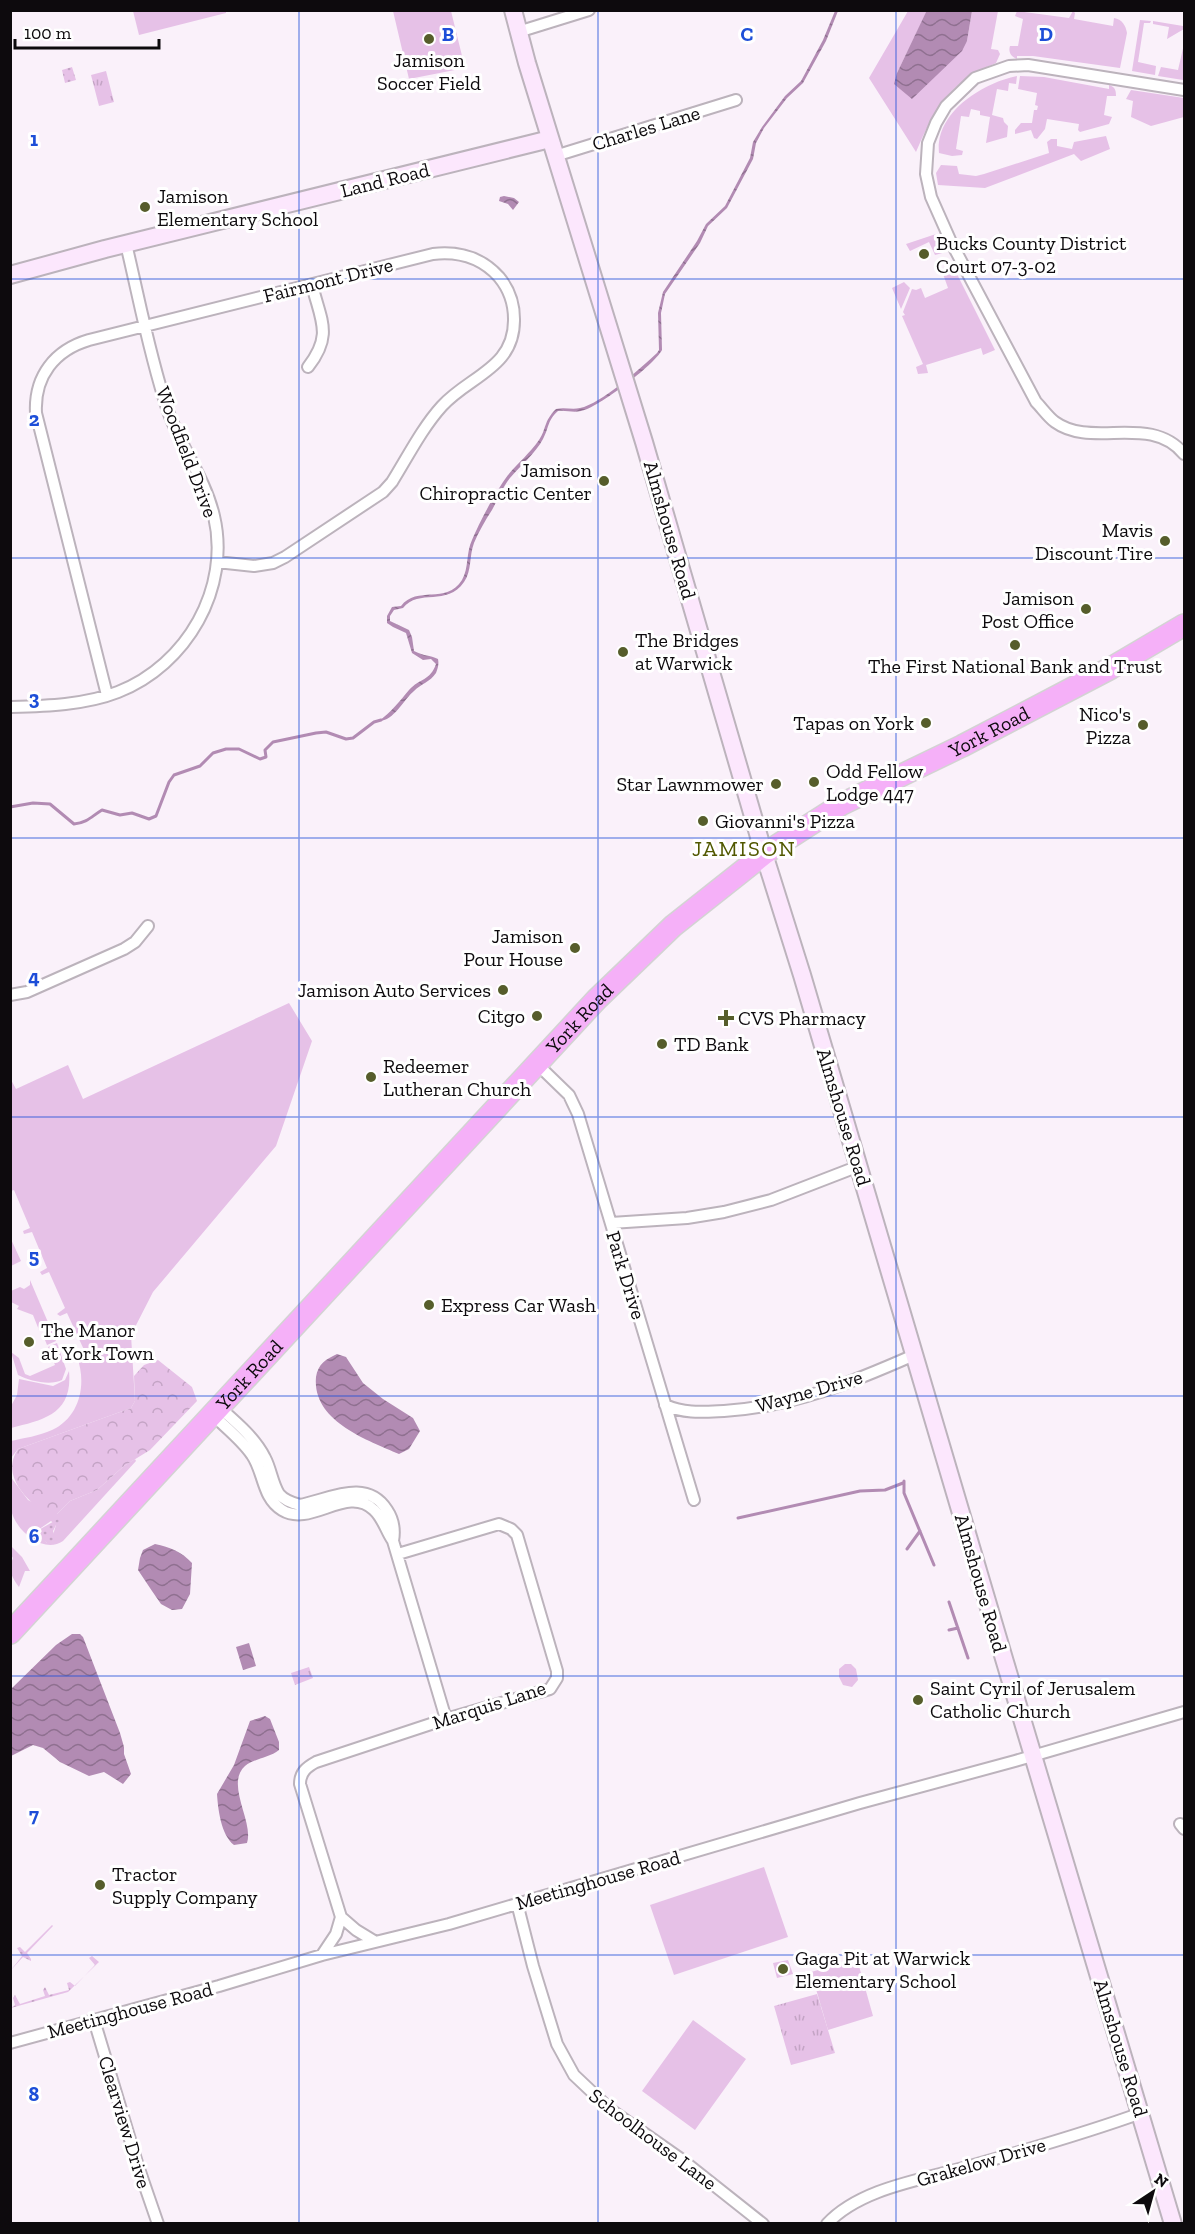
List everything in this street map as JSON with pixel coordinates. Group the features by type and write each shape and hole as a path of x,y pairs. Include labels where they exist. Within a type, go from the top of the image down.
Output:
{"highway":[{"name":"York Road","path":"11,1632 537,1064 626,970 674,926 764,854 842,804 954,750 1111,668 1185,626"}],"main road":[{"name":"Almshouse Road","path":"513,10 555,156 644,442 764,854 800,967 1173,2223"},
{"name":"Land Road","path":"10,275 550,139"}],"street":[{"path":"518,32 589,10"},
{"path":"1185,90 1028,64 994,70 975,78 946,106 928,143 926,174 932,197 951,242 1036,402 1054,422 1080,431 1161,436 1177,445 1185,454"},
{"name":"Charles Lane","path":"555,156 736,100"},
{"name":"Woodfield Drive","path":"10,707 76,702 107,695 144,679 179,649 204,610 210,595 217,562 216,529 210,499 170,417 126,244"},
{"name":"Fairmont Drive","path":"107,695 38,424 35,402 41,379 47,368 66,349 83,342 433,254 447,252 468,256 490,268 505,287 514,311 513,333 505,353 498,362 440,408 392,482 383,492 285,558 273,563 254,566 217,562"},
{"path":"308,367 318,353 323,337 312,285"},
{"path":"10,995 27,992 124,949 135,942 148,926"},
{"name":"Park Drive","path":"537,1064 556,1080 572,1100 694,1500"},
{"path":"611,1223 687,1218 724,1212 771,1200 858,1166"},
{"name":"Wayne Drive","path":"665,1405 678,1410 700,1412 737,1410 788,1401 857,1380 914,1355"},
{"path":"217,1412 243,1429 264,1455 278,1491 282,1497 293,1504 348,1492 358,1492 373,1496 385,1507 395,1531 393,1541 446,1719"},
{"name":"Marquis Lane","path":"341,1917 300,1784 305,1768 316,1762 446,1719 550,1689 557,1678 518,1535 511,1529 499,1524 398,1554"},
{"name":"Meetinghouse Road","path":"10,2043 219,1986 322,1955 449,1924 861,1803 1185,1712"},
{"name":"Schoolhouse Lane","path":"517,1903 533,1966 557,2044 574,2076 611,2110 681,2159 763,2223"},
{"path":"322,1955 336,1934 341,1917 374,1941"},
{"name":"Clearview Drive","path":"94,2020 138,2166 158,2223"},
{"name":"Grakelow Drive","path":"827,2223 845,2207 873,2193 976,2165 1141,2113"}],"green space":[{"path":"133,11 226,11 226,13 139,35"},
{"name":"Jamison Soccer Field","path":"393,11 451,11 465,68 409,79"},
{"path":"908,11 927,11 897,73 967,41 972,11 998,11 991,49 998,50 1000,54 996,63 966,79 946,98 937,109 916,152 869,78"},
{"path":"1017,11 1069,18 1073,11 1074,19 1113,26 1114,18 1121,21 1127,33 1120,68 1033,56 1015,58 1010,54 1009,48 1018,46 1023,19 1015,16"},
{"path":"1140,20 1151,21 1144,23 1138,62 1156,66 1155,75 1132,71"},
{"path":"1153,21 1183,26 1184,29 1167,39 1169,27 1153,24"},
{"path":"1184,44 1183,80 1158,76 1161,67 1178,70"},
{"path":"72,67 76,80 65,83 62,70"},
{"path":"106,71 114,102 99,106 91,75"},
{"path":"1017,76 1016,84 1009,83 1008,91 997,89 992,115 1003,118 1008,126 1007,137 986,143 990,117 980,115 980,111 971,109 969,117 961,116 956,149 963,151 962,155 952,156 939,153 940,138 953,112 990,85"},
{"path":"1020,76 1044,77 1109,89 1109,85 1111,86 1115,89 1116,96 1107,96 1104,115 1112,117 1109,124 1080,132 1079,124 1047,119 1045,129 1037,139 1034,138 1031,130 1015,134 1015,130 1021,123 1032,123 1034,110 1037,110 1038,106 1035,105 1037,93 1018,89"},
{"path":"1131,90 1184,98 1184,117 1151,126 1131,117 1133,101 1126,99"},
{"path":"1106,136 1110,149 1081,161 1074,154 985,188 938,185 936,173 941,165 957,166 959,174 976,176 1049,153 1047,142 1051,139 1057,139 1057,146 1072,149 1074,142"},
{"path":"936,234 946,252 935,255 929,242 910,251 906,244"},
{"path":"953,266 995,350 983,355 981,348 926,365 928,373 918,374 916,367 923,364 902,316 905,315 903,312 912,289 921,288 925,298 948,288 943,274"},
{"path":"904,282 910,288 901,309 892,288"},
{"path":"289,1003 312,1041 276,1146 153,1292 131,1335 135,1401 131,1408 18,1449 11,1458 11,1441 52,1430 69,1417 79,1399 81,1389 77,1357 85,1352 67,1313 60,1316 57,1314 65,1308 49,1272 42,1275 40,1272 47,1268 32,1232 24,1234 23,1231 30,1228 14,1190 11,1191 10,1078 16,1089 68,1065 83,1099"},
{"path":"10,1237 21,1261 11,1266 10,1266"},
{"path":"30,1280 56,1341 47,1345 43,1329 39,1330 33,1315 17,1309 19,1306 11,1302 11,1291 20,1287 24,1289 30,1285"},
{"path":"57,1343 66,1369 62,1380 52,1383 40,1382 18,1375 11,1352 19,1358 25,1374 30,1376 55,1365 48,1347"},
{"path":"158,1360 192,1387 197,1401 150,1450 124,1466 97,1490 70,1501 57,1514 48,1516 18,1487 12,1469 13,1459 18,1449 131,1408 135,1401 134,1376 144,1365"},
{"path":"69,1371 66,1397 54,1413 35,1422 11,1428 11,1406 17,1395 19,1379 53,1386 65,1380"},
{"path":"135,1459 136,1461 63,1541 47,1545 39,1542 23,1532 13,1517 10,1505 10,1476 28,1500 57,1514 70,1501 97,1490","holes":["51,1521 56,1525 47,1543 35,1532"]},
{"path":"58,1519 61,1523 56,1525 53,1531 56,1540 54,1543 47,1543 35,1534 35,1532"},
{"path":"11,1546 22,1557 30,1571 25,1571 19,1587 11,1573 13,1558"},
{"path":"845,1664 851,1664 856,1669 858,1680 852,1687 843,1685 839,1677 839,1669"},
{"path":"309,1667 313,1678 295,1685 291,1673"},
{"path":"764,1867 788,1937 674,1975 650,1905"},
{"path":"52,1925 27,1953 31,1961 23,1957 11,1970 22,1956 17,1948 20,1947 25,1952"},
{"path":"92,1956 99,1962 84,1976 95,1965 89,1958"},
{"path":"857,1959 873,2016 828,2030 811,1972"},
{"name":"Gaga Pit at Warwick Elementary School","path":"788,1960 793,1974 777,1978 773,1963"},
{"path":"70,1982 75,1986 68,1992 11,2008 15,2005 13,1998 15,1995 20,2004 45,1996 43,1990 45,1987 49,1995 69,1990 67,1983"},
{"path":"817,1994 835,2053 791,2065 774,2006"},
{"path":"693,2020 746,2059 695,2130 642,2091"}],"water":[{"path":"927,10 972,11 967,41 962,51 912,99 894,84"},
{"path":"835,11 838,11 826,41 803,83 787,98 764,128 756,143 753,159 727,208 708,226 700,243 665,294 661,313 662,350 657,357 612,394 589,408 575,412 558,411 550,421 540,444 507,482 482,526 474,543 464,582 450,594 417,599 403,608 394,610 390,616 390,621 409,630 414,651 438,659 438,664 436,673 431,679 414,691 389,717 379,721 413,686 431,674 436,664 431,659 423,660 412,653 406,633 387,623 387,616 392,607 401,606 415,597 448,592 462,580 470,545 488,506 508,475 539,440 547,421 556,409 580,408 599,400 657,353 659,350 658,313 663,292 706,224 725,206 750,158 753,142 785,96 801,81 823,40"},
{"path":"500,197 514,198 519,202 513,210 508,204 499,201"},
{"path":"337,1354 346,1357 363,1383 413,1418 420,1431 409,1449 399,1454 358,1435 344,1427 323,1406 317,1392 317,1372 323,1362"},
{"path":"155,1544 175,1550 192,1563 190,1594 182,1609 172,1610 161,1604 138,1570 143,1550"},
{"path":"72,1634 80,1634 83,1637 120,1733 131,1774 123,1784 104,1772 89,1776 60,1762 43,1748 33,1745 11,1756 11,1689 56,1645"},
{"path":"249,1643 256,1666 243,1670 236,1647"},
{"path":"265,1716 270,1719 279,1742 279,1750 249,1763 240,1774 239,1793 248,1834 247,1843 234,1845 223,1828 217,1794 234,1765 250,1721"}],"waterway":[{"path":"10,807 33,803 50,804 74,824 86,821 102,810 120,815 132,813 149,819 156,816 174,775 200,766 213,753 226,749 239,749 260,759 266,757 265,750 273,742 326,732 346,739 353,738 374,722 381,720"},
{"path":"904,1481 904,1493 934,1565"},
{"path":"738,1518 860,1491 885,1490 903,1483"},
{"path":"907,1549 920,1531"},
{"path":"949,1602 968,1658"},
{"path":"949,1630 958,1628"}],"place":[{"name":"Jamison Soccer Field","path":"429,39"},
{"name":"Jamison Elementary School","path":"145,207"},
{"name":"Bucks County District Court 07-3-02","path":"924,254"},
{"name":"Jamison Chiropractic Center","path":"604,481"},
{"name":"Mavis Discount Tire","path":"1165,541"},
{"name":"Jamison Post Office","path":"1086,609"},
{"name":"The First National Bank and Trust","path":"1015,645"},
{"name":"The Bridges at Warwick","path":"623,652"},
{"name":"Tapas on York","path":"926,723"},
{"name":"Nico's Pizza","path":"1143,725"},
{"name":"Odd Fellow Lodge 447","path":"814,782"},
{"name":"Star Lawnmower","path":"776,784"},
{"name":"Giovanni's Pizza","path":"703,821"},
{"name":"Jamison Pour House","path":"575,948"},
{"name":"Jamison Auto Services","path":"503,990"},
{"name":"Citgo","path":"537,1016"},
{"name":"CVS Pharmacy","path":"726,1018"},
{"name":"TD Bank","path":"662,1044"},
{"name":"Redeemer Lutheran Church","path":"371,1077"},
{"name":"Express Car Wash","path":"429,1305"},
{"name":"The Manor at York Town","path":"29,1342"},
{"name":"Saint Cyril of Jerusalem Catholic Church","path":"918,1700"},
{"name":"Tractor Supply Company","path":"100,1885"},
{"name":"Gaga Pit at Warwick Elementary School","path":"783,1969"}],"district":[{"name":"JAMISON","path":"744,848"}]}
